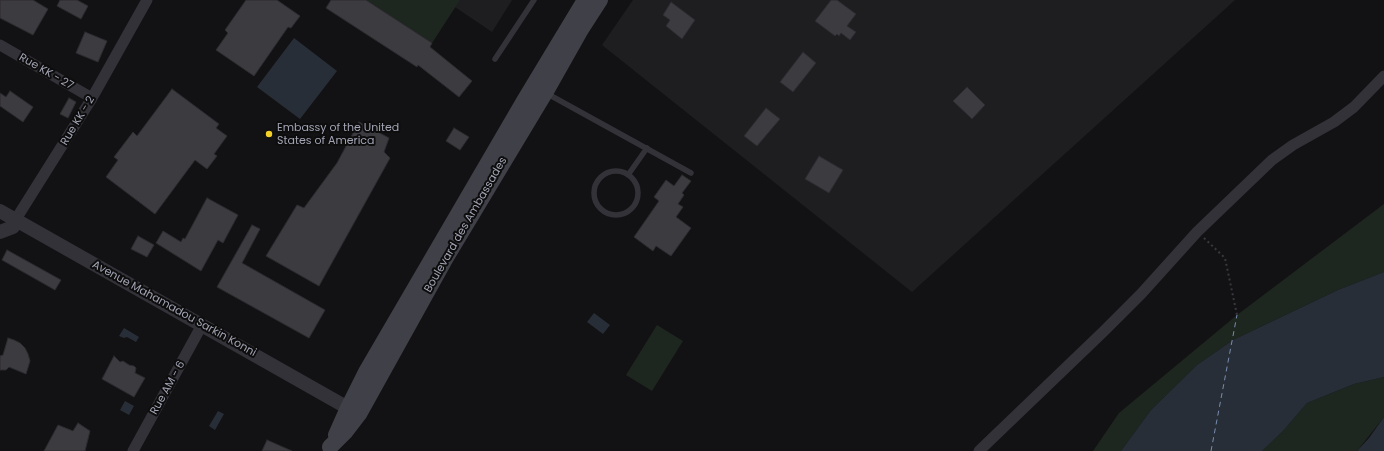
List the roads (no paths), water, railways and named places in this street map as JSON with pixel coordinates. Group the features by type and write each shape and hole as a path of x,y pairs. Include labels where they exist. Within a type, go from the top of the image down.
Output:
{"main road":[{"name":"Boulevard des Ambassades","path":"330,449 359,414 539,90 585,0"},
{"name":"Boulevard des Ambassades","path":"330,449 366,372 539,90 600,0"}],"street":[{"name":"Rue KK - 2","path":"0,232 13,227 16,219 92,98 147,0"},
{"name":"Rue KK - 27","path":"0,45 92,98"},
{"path":"979,451 1141,294 1198,232 1272,160 1293,144 1334,122 1354,107 1384,76"},
{"name":"Avenue Mahamadou Sarkin Konni","path":"0,211 348,408"},
{"name":"Rue AM - 6","path":"133,451 202,325"}],"lane":[{"path":"495,59 534,0"},
{"path":"539,90 691,173"},
{"path":"628,175 647,148"},
{"path":"617,171 628,175 634,181 637,189 638,196 635,204 632,209 618,216 607,214 598,207 594,200 593,193 595,186 599,179 608,173 617,171"}],"place":[{"name":"Embassy of the United States of America","path":"269,134"}]}
